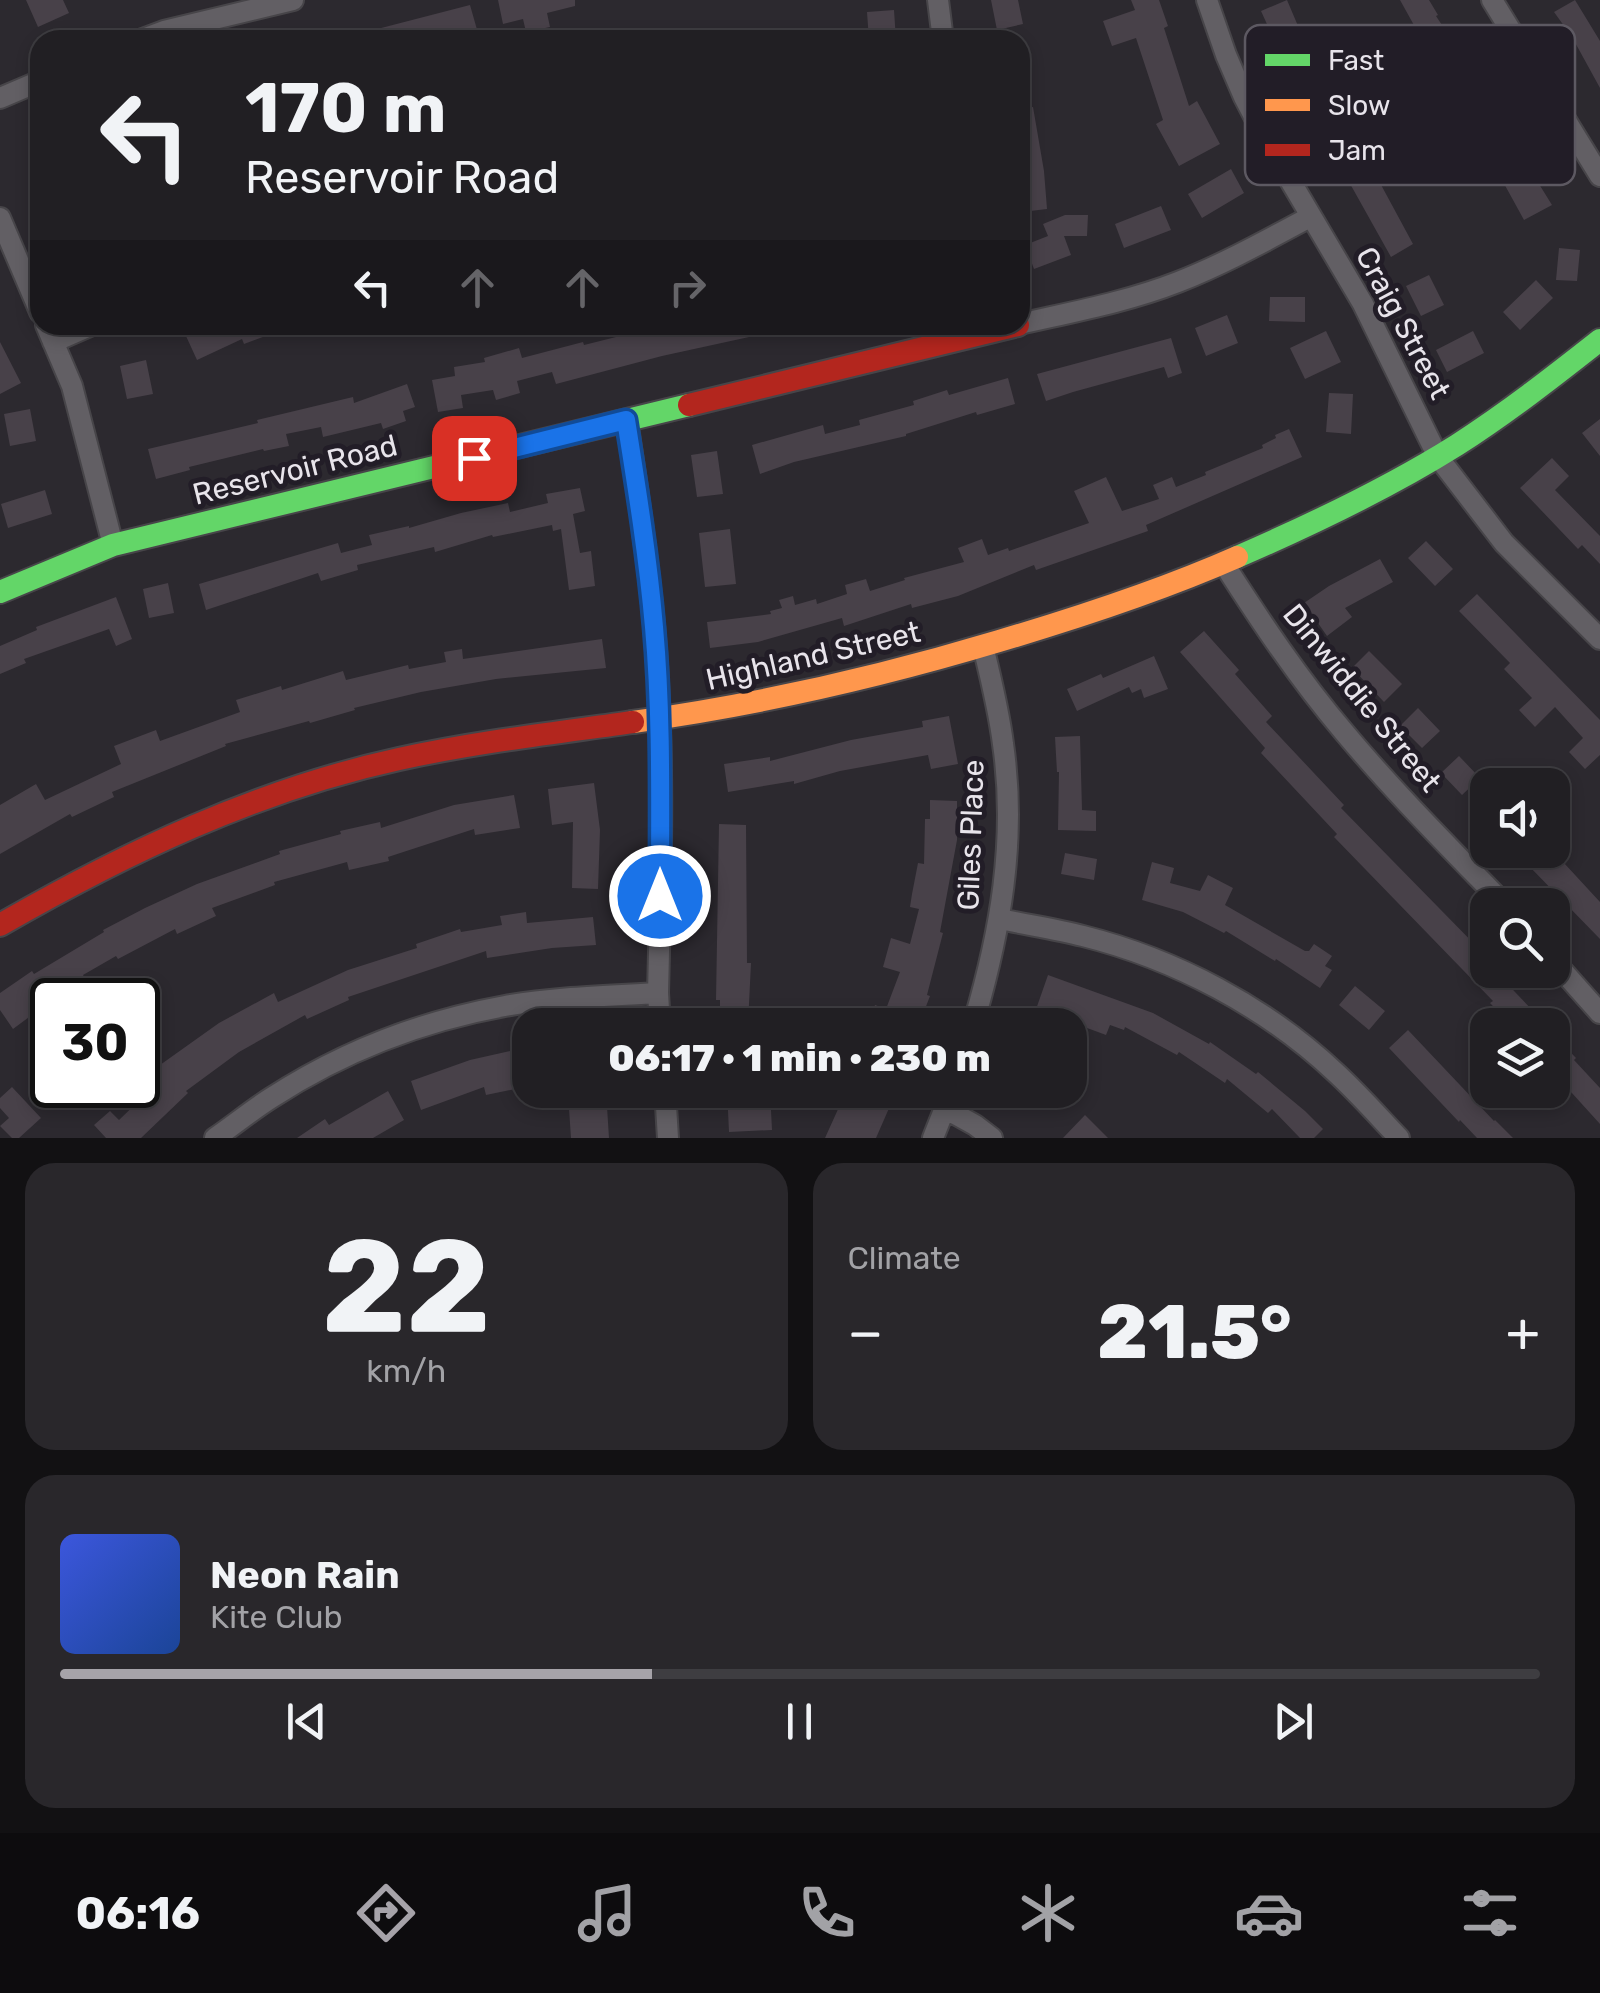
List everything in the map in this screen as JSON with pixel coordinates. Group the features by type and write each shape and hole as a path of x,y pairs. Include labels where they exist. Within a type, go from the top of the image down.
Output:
{"street":[{"path":"168,30 292,0"},
{"path":"938,0 941,30"},
{"name":"Craig Street","path":"1207,0 1245,99"},
{"path":"1492,0 1507,25"},
{"path":"0,98 30,85"},
{"path":"1575,135 1600,176"},
{"name":"Craig Street","path":"1292,185 1363,304 1438,457 1504,543 1600,639"},
{"name":"Reservoir Road","path":"1030,321 1173,284 1310,217"},
{"path":"0,218 30,288"},
{"path":"50,335 72,386 112,545"},
{"name":"Reservoir Road","path":"0,592 112,545 970,335"},
{"name":"Highland Street","path":"0,925 132,852 310,782 457,747 740,706 819,689 877,676 1102,610 1224,564 1350,505 1438,457 1558,375 1600,340"},
{"path":"626,420 643,525 659,718 659,1008"},
{"name":"Dinwiddie Street","path":"1224,564 1264,627 1343,730 1489,888"},
{"name":"Giles Place","path":"977,1008 1000,919 1006,856 1007,784 998,708 983,646"},
{"path":"1000,919 1130,950 1238,1000 1324,1063 1399,1138"},
{"path":"1570,979 1600,1013"},
{"path":"215,1138 270,1098 330,1064 416,1028 509,1006 658,992"},
{"path":"666,1108 668,1138"},
{"path":"933,1138 945,1108"},
{"path":"958,1108 992,1138"}],"building":[{"path":"26,0 63,0 69,13 38,27"},
{"path":"498,0 575,0 575,6 547,13 550,27 526,30 523,19 503,24"},
{"path":"991,0 1018,0 1023,24 997,30"},
{"path":"1131,0 1159,0 1189,106 1197,101 1220,144 1179,166 1156,124 1163,120 1136,38 1112,46 1103,21 1135,10"},
{"path":"1287,0 1298,25 1267,25 1261,11"},
{"path":"1400,0 1429,0 1442,25 1414,25"},
{"path":"1575,0 1600,41 1600,88 1575,42 1575,25 1563,25 1554,12"},
{"path":"470,5 477,30 373,30"},
{"path":"894,10 895,30 868,30 867,12"},
{"path":"1033,107 1044,171 1047,209 1030,211"},
{"path":"1231,169 1244,193 1202,218 1188,194"},
{"path":"1351,185 1381,185 1413,244 1391,257"},
{"path":"1505,185 1540,185 1552,205 1524,220"},
{"path":"1161,206 1171,230 1124,248 1115,224"},
{"path":"1065,215 1088,215 1087,236 1064,236 1071,255 1034,269 1030,243 1048,236 1043,224"},
{"path":"1559,248 1580,250 1577,281 1556,280"},
{"path":"1429,275 1444,305 1421,316 1406,286"},
{"path":"1536,280 1553,298 1520,330 1503,312"},
{"path":"1270,297 1305,297 1305,322 1269,321"},
{"path":"1227,315 1238,343 1206,356 1195,328"},
{"path":"1326,331 1341,362 1305,379 1290,348"},
{"path":"1473,331 1484,353 1447,372 1436,350"},
{"path":"268,335 244,344 242,339 197,360 186,336"},
{"path":"624,335 758,335 556,384 552,372 517,381 520,393 496,400 493,390 461,395 463,408 438,412 432,380 455,376 454,367 485,362 484,358 519,348 522,358 583,342 584,345"},
{"path":"1171,338 1182,373 1168,378 1164,367 1046,401 1037,374"},
{"path":"0,342 21,383 0,394"},
{"path":"146,360 153,394 127,399 120,366"},
{"path":"1008,378 1015,404 760,474 752,445 823,425 825,434 860,425 859,420 914,405 913,401 947,390 949,395"},
{"path":"407,384 415,407 403,411 406,421 383,429 381,423 323,437 321,427 286,434 289,446 189,467 190,470 156,479 148,449 353,397 354,403"},
{"path":"1329,393 1353,394 1351,434 1326,432"},
{"path":"30,409 36,441 10,446 4,414"},
{"path":"1600,419 1600,456 1582,433"},
{"path":"1289,429 1302,457 1146,525 1148,531 1036,570 1034,565 958,596 912,608 911,604 844,626 842,618 758,642 710,648 707,622 771,614 770,611 782,608 779,600 793,596 795,605 816,599 817,604 847,594 845,585 866,579 870,591 964,562 958,548 982,539 988,555 1008,548 1009,551 1089,523 1074,491 1106,477 1122,511 1159,499 1153,485 1172,477 1176,487 1206,475 1205,472 1263,448 1275,435"},
{"path":"717,451 723,494 697,497 691,455"},
{"path":"1552,458 1569,476 1555,490 1600,536 1600,564 1582,545 1578,549 1520,488"},
{"path":"580,488 585,511 573,514 580,553 591,551 595,586 569,590 561,529 553,531 552,525 357,565 358,570 321,581 318,573 206,610 199,584 338,543 341,553 372,545 369,535 461,513 508,503 510,512 548,503 546,494"},
{"path":"45,490 52,514 8,528 1,504"},
{"path":"730,529 736,584 705,587 699,533"},
{"path":"1426,541 1453,569 1435,586 1408,558"},
{"path":"1380,559 1393,582 1345,608 1352,617 1327,636 1304,603"},
{"path":"168,583 174,613 149,618 143,589"},
{"path":"1477,594 1600,720 1600,755 1585,769 1569,752 1583,738 1555,707 1535,727 1519,710 1532,698 1504,669 1510,663 1459,611"},
{"path":"116,597 132,639 116,646 109,629 24,659 26,663 0,674 0,646 37,630 36,627"},
{"path":"1204,631 1239,670 1235,674 1272,716 1266,722 1344,805 1341,808 1470,940 1470,977 1334,837 1337,834 1261,753 1265,748 1180,652"},
{"path":"602,639 606,668 496,679 421,692 225,744 112,792 114,797 72,817 70,814 0,854 0,805 36,784 45,800 121,764 114,746 156,730 160,741 240,712 236,700 343,671 346,680 408,665 409,669 446,662 444,652 462,649 463,659"},
{"path":"1369,651 1402,684 1384,702 1352,668"},
{"path":"1154,656 1168,689 1144,698 1141,689 1132,693 1129,687 1077,711 1067,689"},
{"path":"1418,708 1440,731 1422,748 1400,726"},
{"path":"949,716 958,764 931,769 928,755 794,784 728,792 724,764 770,757 770,761 923,727 922,721"},
{"path":"1080,736 1082,810 1096,811 1096,831 1058,830 1055,737"},
{"path":"1459,756 1470,768 1470,787 1462,795 1441,773"},
{"path":"594,783 600,830 598,889 572,888 573,822 552,825 548,789"},
{"path":"514,795 520,828 475,835 474,829 388,857 389,861 349,870 347,862 274,882 275,885 212,908 216,916 177,934 175,929 118,959 116,956 83,975 85,978 30,978 30,1016 13,1029 0,1010 0,993 32,971 34,974 103,930 197,884 280,854 279,851 341,834 340,831 380,822 381,828 454,805"},
{"path":"930,800 957,801 957,840 940,932 943,933 927,995 930,996 925,1008 886,1008 900,972 883,967 891,938 910,944 919,909 910,907 918,863 924,864 925,819 930,819"},
{"path":"719,824 746,825 749,1008 720,1008 720,1000 716,1000"},
{"path":"1065,853 1097,859 1094,880 1061,874"},
{"path":"1152,862 1174,868 1170,883 1200,891 1208,875 1233,888 1225,905 1305,951 1314,944 1332,956 1325,966 1332,970 1320,988 1226,931 1142,900"},
{"path":"1531,868 1569,868 1600,902 1600,939 1570,908 1570,888 1550,888"},
{"path":"526,912 527,923 593,917 596,945 487,958 486,951 348,997 349,1000 307,1019 305,1015 239,1052 186,1091 141,1138 106,1138 94,1125 110,1111 119,1120 131,1108 160,1108 160,1065 219,1023 274,993 278,1002 348,970 417,948 416,944 460,929 461,932 502,925 500,916"},
{"path":"1048,975 1153,1013 1258,1072 1323,1129 1314,1138 1300,1138 1272,1109 1268,1113 1227,1079 1225,1083 1179,1052 1177,1055 1125,1027 1124,1030 1110,1025 1106,1035 1087,1028 1087,1008 1036,1008"},
{"path":"1355,986 1385,1011 1369,1030 1339,1005"},
{"path":"1480,988 1511,988 1530,1008 1495,1008 1490,1003 1493,1001"},
{"path":"1408,1030 1470,1096 1470,1108 1482,1108 1513,1138 1477,1138 1389,1048"},
{"path":"512,1051 512,1090 486,1095 484,1087 421,1110 411,1081 470,1060"},
{"path":"1570,1052 1600,1088 1600,1124 1570,1091"},
{"path":"12,1087 41,1118 19,1138 12,1138 0,1126 9,1118 0,1108 0,1098"},
{"path":"388,1091 404,1120 373,1138 297,1138 325,1119 329,1125"},
{"path":"569,1108 607,1108 609,1138 571,1138"},
{"path":"728,1108 771,1108 772,1130 729,1132"},
{"path":"839,1108 889,1108 876,1138 825,1138"},
{"path":"1085,1115 1108,1138 1063,1138"}],"traffic: fast":[{"path":"1237,557 1349,505 1431,461 1476,433 1600,340"},
{"path":"0,592 113,545 689,405"}],"traffic: slow":[{"path":"633,722 772,698 954,654 1120,603 1237,557"}],"traffic: jam":[{"path":"689,405 977,335"},
{"path":"0,925 144,849 294,788 428,753 633,722"}],"route":[{"path":"474,458 626,420 654,628 660,896"}]}
